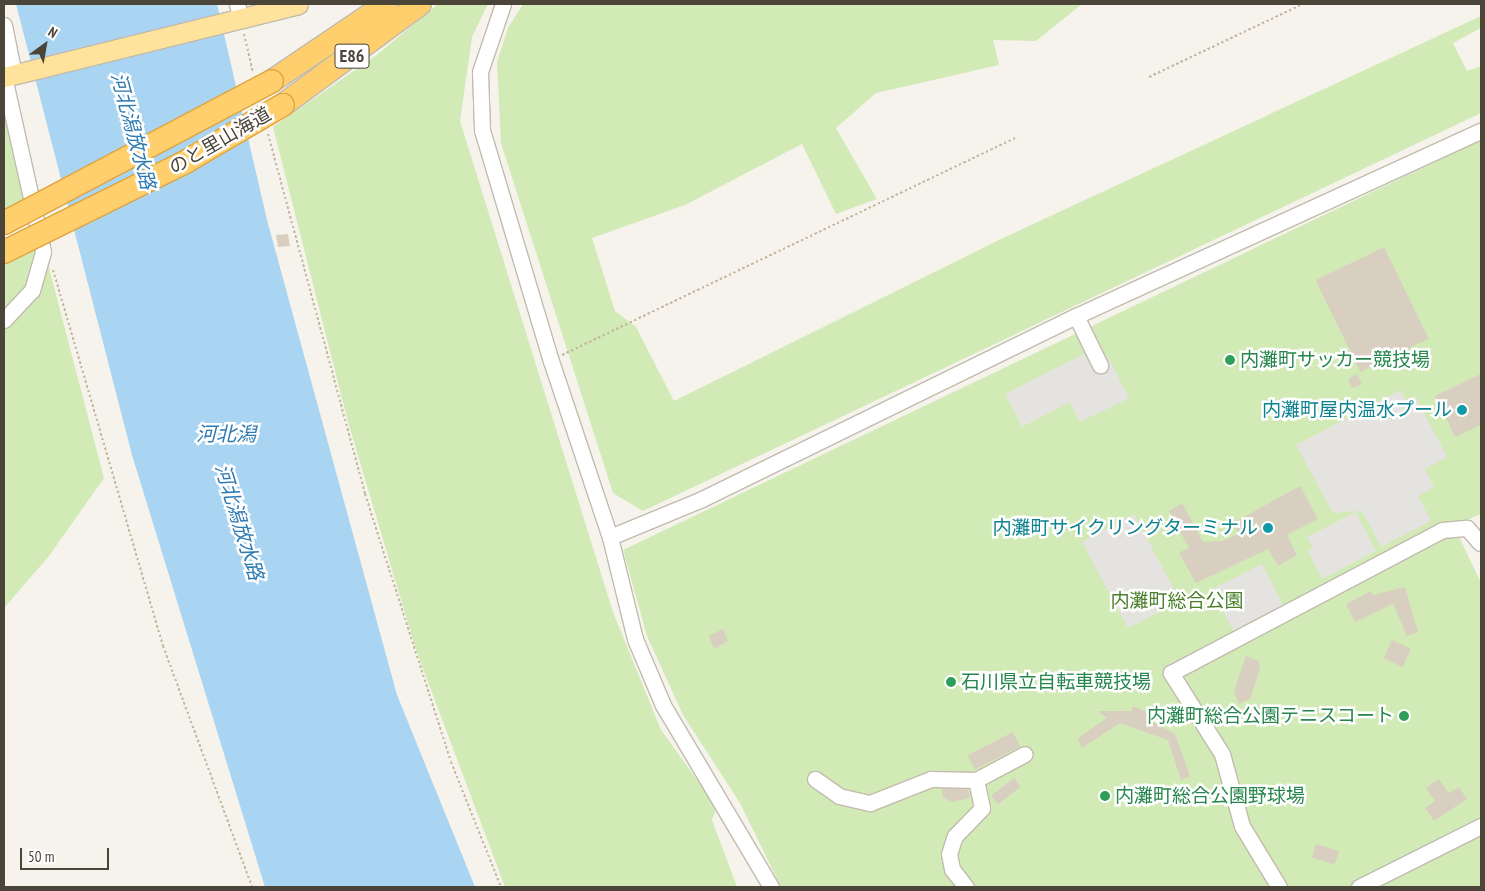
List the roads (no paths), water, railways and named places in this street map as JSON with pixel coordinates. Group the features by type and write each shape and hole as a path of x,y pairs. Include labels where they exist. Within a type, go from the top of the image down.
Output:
{"highway":[{"name":"のと里山海道","path":"4,223 264,82 386,4"},
{"name":"のと里山海道","path":"4,252 187,161 282,105 420,4"}],"main road":[{"path":"11,76 234,15 298,4"}],"street":[{"path":"503,4 480,72 482,130 551,360 610,537 636,639 663,705 771,887"},
{"path":"4,25 11,76 43,252 32,290 4,320"},
{"path":"610,537 702,499 1076,316 1481,131"},
{"path":"1076,316 1100,365"},
{"path":"1279,887 1242,826 1222,754 1171,673 1442,530 1467,528 1481,543"},
{"path":"815,779 839,796 870,803 931,779 976,780 1025,754"},
{"path":"966,887 952,869 949,854 955,836 982,808 976,780"},
{"path":"1359,887 1481,826"}],"water":[{"name":"河北潟","path":"16,4 217,4 267,220 397,695 475,887 265,887 132,455"}],"place":[{"name":"内灘町サッカー競技場","path":"1230,360"},
{"name":"内灘町屋内温水プール","path":"1462,410"},
{"name":"内灘町サイクリングターミナル","path":"1268,528"},
{"name":"石川県立自転車競技場","path":"951,682"},
{"name":"内灘町総合公園テニスコート","path":"1404,716"},
{"name":"内灘町総合公園野球場","path":"1105,796"}],"water label":[{"name":"河北潟放水路","path":"133,131"},
{"name":"河北潟放水路","path":"239,522"}],"park label":[{"name":"内灘町総合公園","path":"1177,601"}]}
